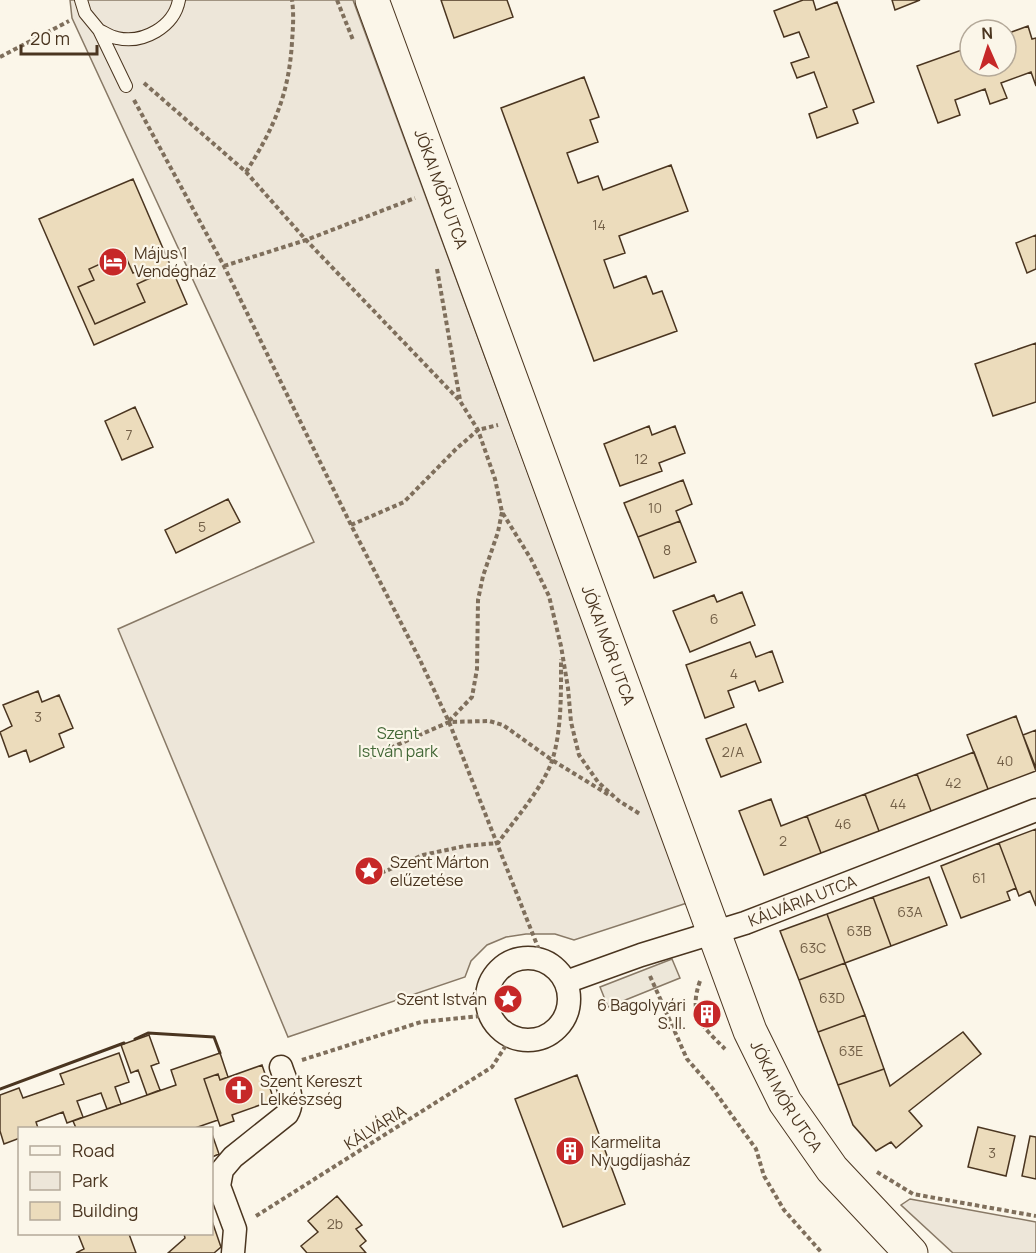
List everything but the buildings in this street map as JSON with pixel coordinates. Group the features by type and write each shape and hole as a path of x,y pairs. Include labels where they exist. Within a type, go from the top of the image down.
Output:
{"street":[{"name":"JÓKAI MÓR UTCA","path":"372,0 421,195 716,933 750,1031 784,1102 832,1169 911,1253"},
{"name":"KÁLVÁRIA UTCA","path":"566,982 641,955 745,923 1036,810"},
{"path":"527,958 543,960 558,971 566,982 569,997 566,1014 557,1027 543,1036 528,1040 512,1036 501,1030 490,1015 486,999 489,983 496,972 511,961 527,958"},
{"path":"233,1253 235,1229 219,1186 222,1170 292,1106 281,1067"}],"lane":[{"path":"81,0 86,13 99,30 126,86"},
{"path":"99,30 117,38 135,39 153,34 168,22 179,0"}],"path":[{"path":"246,172 266,140 281,107 291,62 294,11 292,0"},
{"path":"338,0 354,44"},
{"path":"0,57 86,13"},
{"path":"143,82 246,172 306,240 460,401 478,430 495,479 502,512 531,559 549,596 561,646 571,722 579,755 598,782 619,801"},
{"path":"126,86 224,266 420,660 449,722 543,960"},
{"path":"224,266 306,240 421,195"},
{"path":"436,260 460,401"},
{"path":"351,525 404,502 478,430 502,424"},
{"path":"449,722 472,697 477,669 478,600 502,512"},
{"path":"381,873 423,855 465,846 498,843 542,781 552,760 562,706 561,646"},
{"path":"370,757 449,722 489,721 503,725 552,760 648,819"},
{"path":"641,955 687,1059 713,1089 756,1149 764,1176 784,1210 822,1253"},
{"path":"281,1067 421,1022 490,1015"},
{"name":"KÁLVÁRIA","path":"271,1207 492,1067 512,1036"},
{"path":"874,1170 913,1194 1036,1216"}],"green space":[{"name":"Szent István park","path":"70,0 353,0 687,903 574,940 555,934 506,937 487,945 471,961 465,977 288,1037 118,629 314,542 72,18"},
{"path":"910,1199 1036,1222 1036,1253 953,1253 901,1205"}],"shaded area":[{"path":"672,959 680,978 608,1007 600,987"}],"wall":[{"path":"135,1039 148,1033 214,1037 220,1053"},
{"path":"0,1089 124,1043"}],"place":[{"name":"Május 1 Vendégház","path":"113,262"},
{"name":"Szent Márton elűzetése","path":"369,871"},
{"name":"Szent István","path":"508,999"},
{"name":"6 Bagolyvári S. II.","path":"707,1014"},
{"name":"Szent Kereszt Lelkészség","path":"239,1090"},
{"name":"Karmelita Nyugdíjasház","path":"570,1151"}]}
